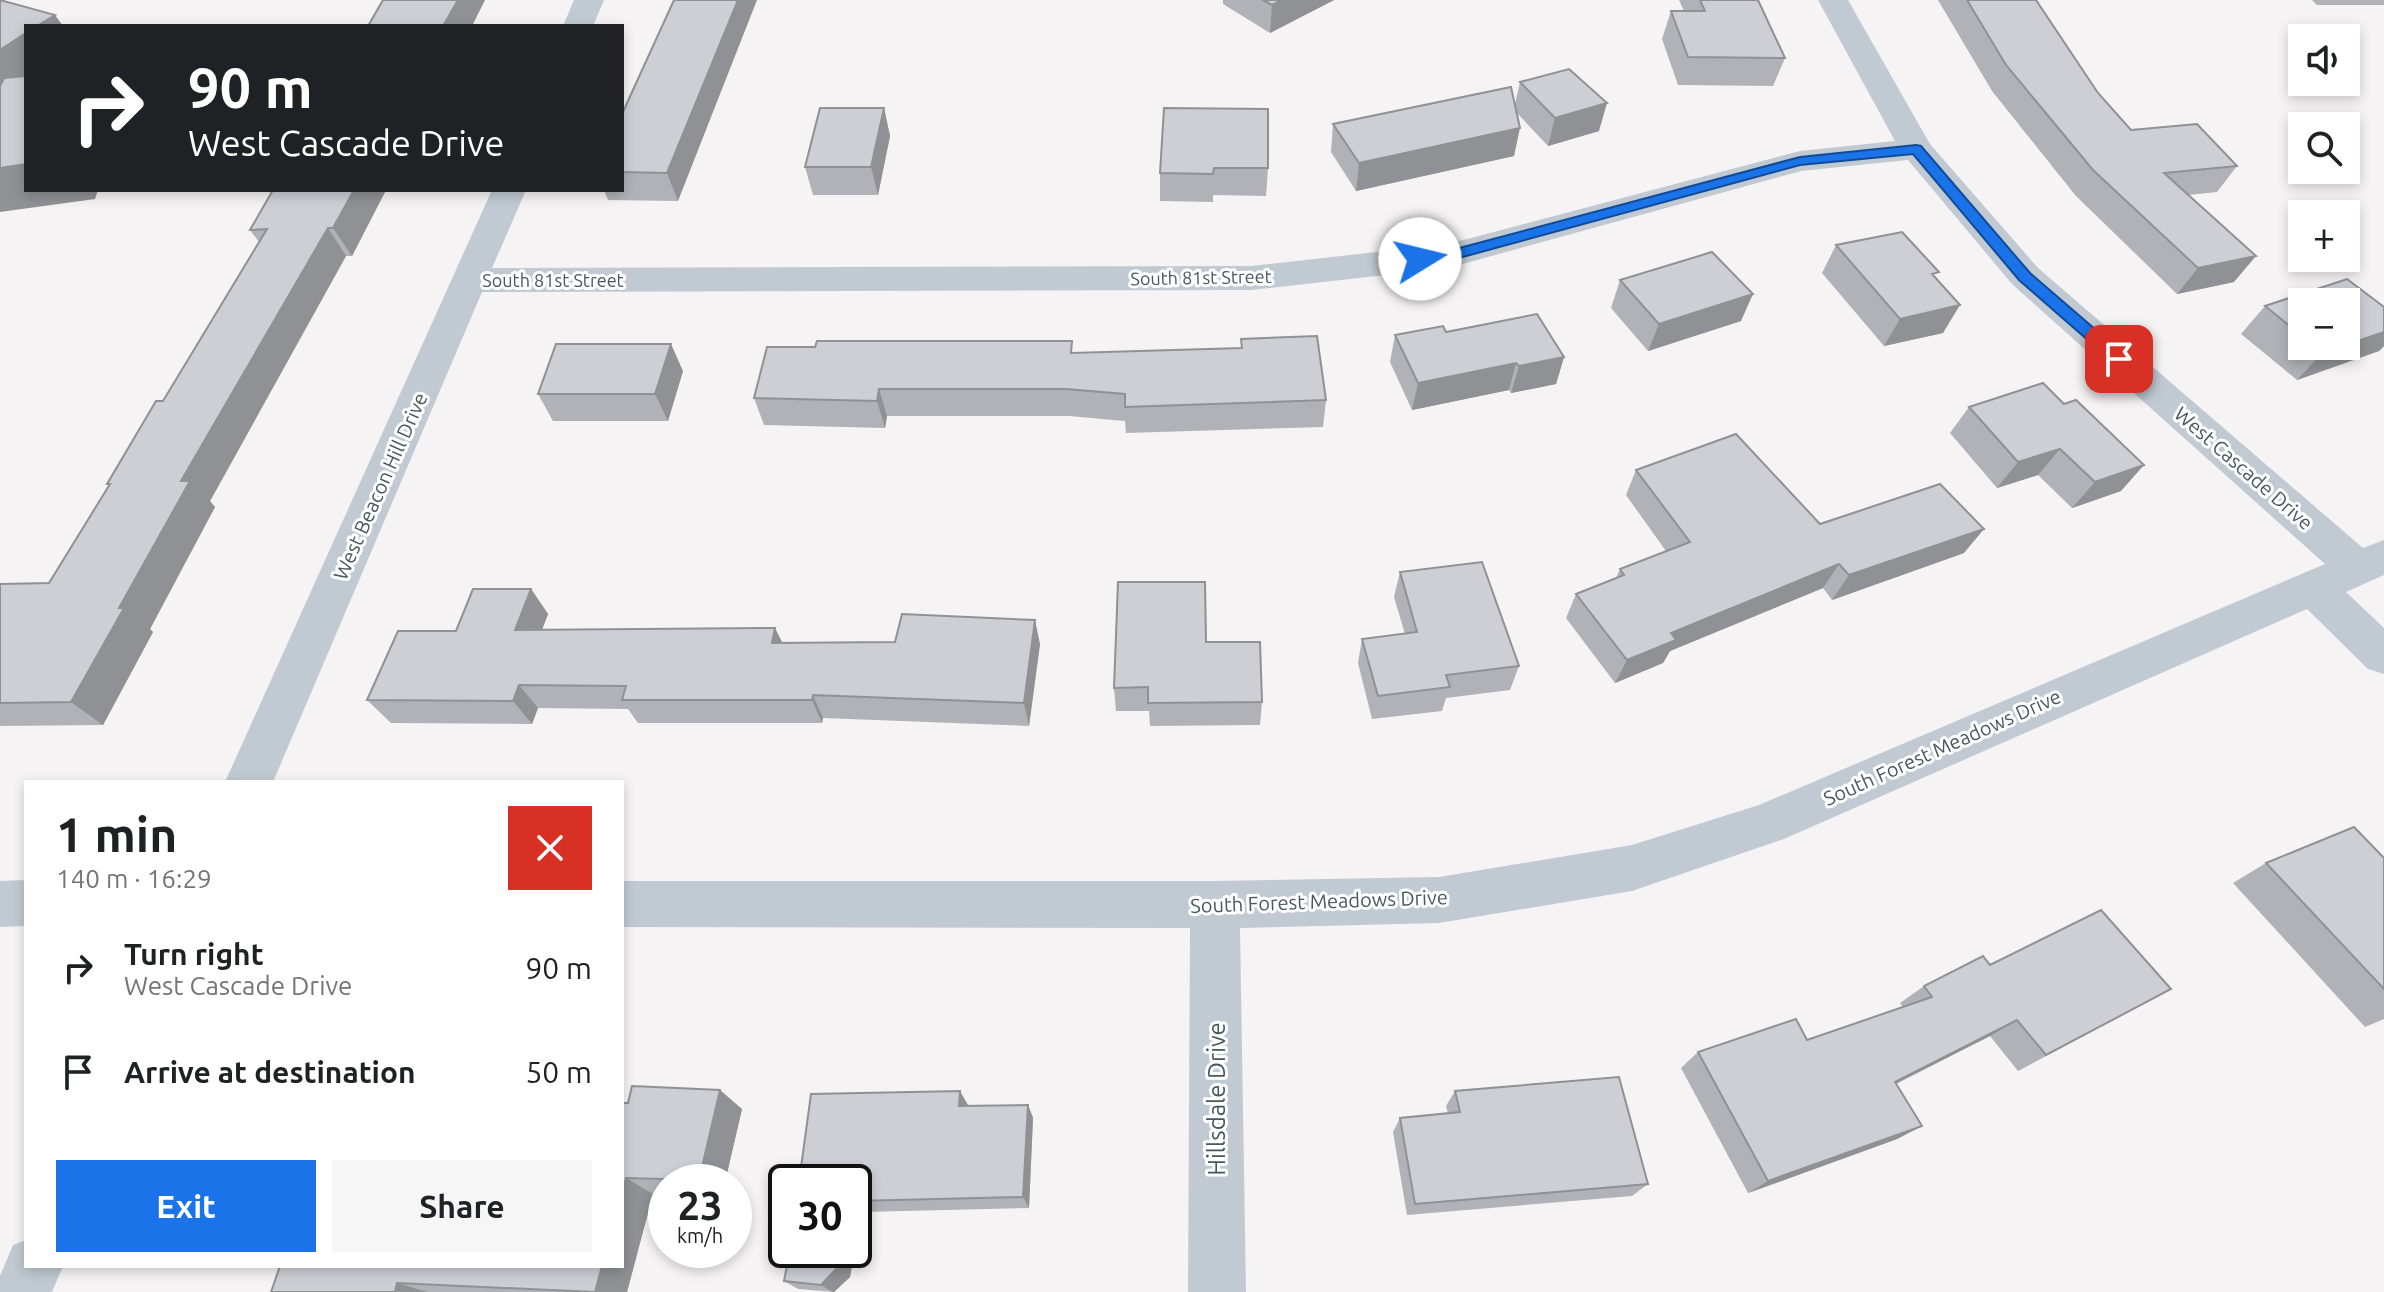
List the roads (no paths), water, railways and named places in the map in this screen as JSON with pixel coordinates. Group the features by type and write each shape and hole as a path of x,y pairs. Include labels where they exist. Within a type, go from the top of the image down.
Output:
{"street":[{"path":"579,24 589,0"},
{"name":"West Cascade Drive","path":"1833,0 1916,149 2025,276 2370,562"},
{"name":"South 81st Street","path":"472,280 1251,278 1448,256 1800,161 1916,149"},
{"name":"West Beacon Hill Drive","path":"250,780 508,192"},
{"name":"South Forest Meadows Drive","path":"624,904 1215,905 1439,900 1632,868 1767,824 2370,562"},
{"path":"2311,586 2384,656"},
{"path":"0,904 24,903"},
{"name":"Hillsdale Drive","path":"1215,905 1217,1292"},
{"path":"23,1292 33,1268"}]}
